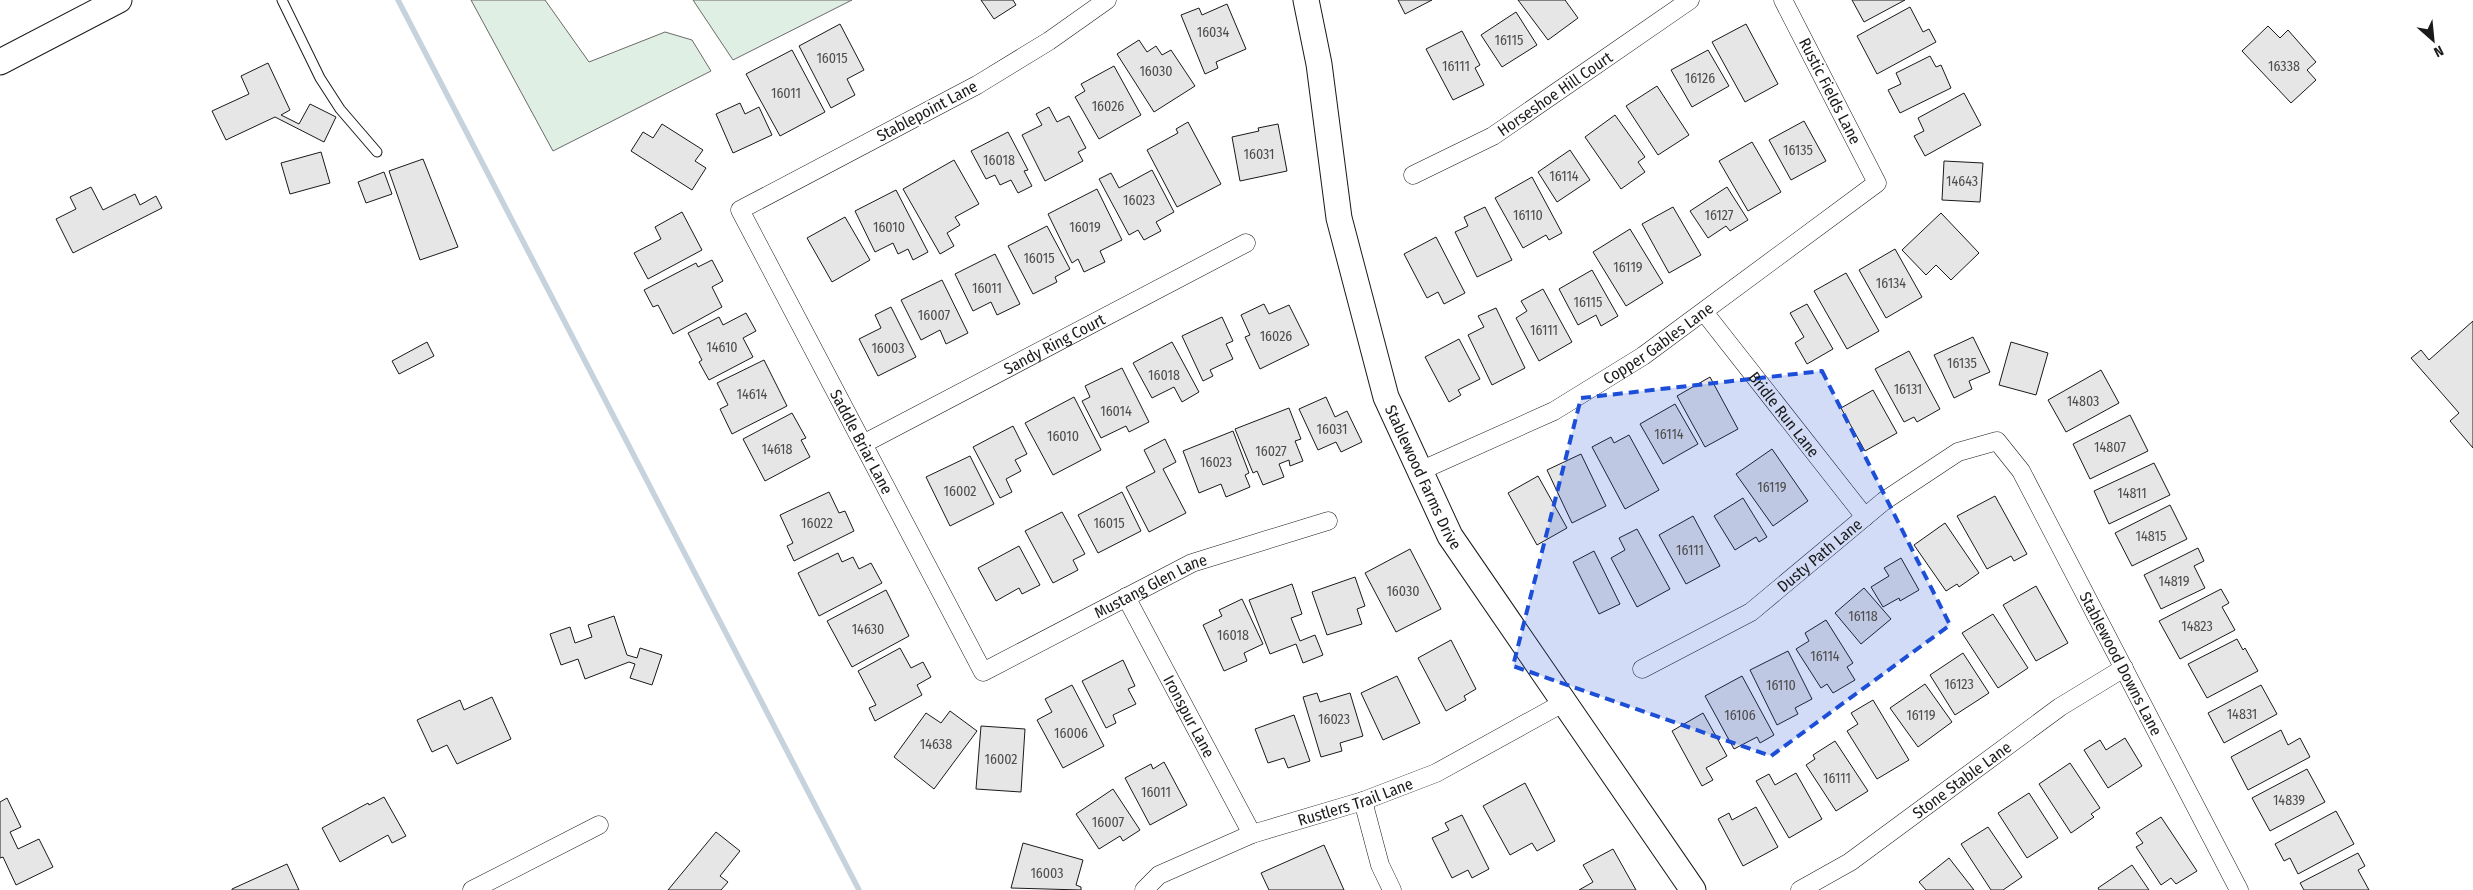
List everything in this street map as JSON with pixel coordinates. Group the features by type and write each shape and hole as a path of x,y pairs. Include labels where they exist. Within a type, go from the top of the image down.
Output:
{"street":[{"path":"0,62 119,0"},
{"name":"Stablepoint Lane","path":"740,210 977,85 1049,42 1107,0"},
{"name":"Stablewood Farms Drive","path":"1306,0 1319,64 1339,218 1386,397 1450,536 1693,890"},
{"name":"Horseshoe Hill Court","path":"1413,175 1493,136 1690,0"},
{"name":"Rustic Fields Lane","path":"1783,0 1877,183"},
{"name":"Copper Gables Lane","path":"1420,471 1554,411 1643,356 1877,183"},
{"name":"Saddle Briar Lane","path":"740,210 983,672"},
{"name":"Sandy Ring Court","path":"863,444 1246,243"},
{"name":"Bridle Run Lane","path":"1704,312 1865,517"},
{"name":"Dusty Path Lane","path":"1642,669 1751,612 1884,501 1958,452 1997,440"},
{"name":"Stablewood Downs Lane","path":"1997,440 2021,471 2240,890"},
{"name":"Mustang Glen Lane","path":"983,672 1192,563 1328,522"},
{"name":"Ironspur Lane","path":"1126,597 1252,834"},
{"name":"Stone Stable Lane","path":"1800,890 1850,862 2060,707 2124,668"},
{"name":"Rustlers Trail Lane","path":"1144,890 1159,875 1252,834 1362,801 1436,773 1563,703"},
{"path":"1362,801 1380,865 1392,890"},
{"path":"472,890 599,825"}],"lane":[{"path":"282,0 320,78 340,109 377,152"}],"highlighted area":[{"path":"1822,371 1950,625 1771,756 1513,666 1581,398"}],"green space":[{"path":"471,0 545,0 589,62 665,32 692,40 711,71 553,151"},
{"path":"693,0 852,0 733,60"}],"building":[{"path":"981,0 1013,0 1016,5 994,19"},
{"path":"1398,0 1432,0 1405,14"},
{"path":"1518,0 1565,0 1578,18 1548,40"},
{"path":"1852,0 1905,0 1864,22"},
{"path":"1227,4 1246,49 1216,62 1218,68 1205,74 1181,15 1199,8 1202,15"},
{"path":"1910,7 1923,32 1929,29 1936,42 1877,74 1857,36"},
{"path":"1516,12 1537,45 1502,67 1481,35"},
{"path":"840,24 864,70 847,79 855,95 831,108 799,46"},
{"path":"1746,24 1778,84 1745,102 1712,42"},
{"path":"2268,26 2280,38 2288,30 2316,62 2307,70 2316,80 2291,103 2242,51"},
{"path":"1462,31 1480,65 1475,68 1484,85 1453,100 1426,49"},
{"path":"1139,40 1147,52 1156,46 1162,55 1171,50 1195,86 1154,112 1117,54"},
{"path":"792,50 825,112 780,136 746,74"},
{"path":"1708,50 1729,86 1692,107 1671,70"},
{"path":"1930,56 1936,67 1941,65 1951,88 1900,113 1888,90 1901,84 1896,73"},
{"path":"268,63 290,110 281,115 299,124 310,104 336,117 324,142 275,117 226,140 212,111 249,94 241,76"},
{"path":"1114,66 1141,115 1099,139 1075,97 1085,91 1081,84"},
{"path":"1657,86 1689,135 1658,155 1626,106"},
{"path":"1964,93 1981,125 1925,156 1914,136 1924,131 1918,118"},
{"path":"740,103 745,114 759,107 772,135 733,153 716,114"},
{"path":"1049,107 1057,122 1069,116 1086,148 1078,152 1083,161 1045,181 1022,135 1042,125 1036,114"},
{"path":"1615,115 1645,157 1638,162 1645,172 1621,189 1585,137"},
{"path":"1804,121 1826,161 1791,180 1769,140"},
{"path":"1188,122 1221,184 1177,207 1147,150 1178,133 1176,129"},
{"path":"662,124 703,150 695,161 706,168 692,190 631,151 643,132 653,138"},
{"path":"1278,124 1287,171 1240,181 1232,137 1259,131 1258,128"},
{"path":"1008,132 1028,170 1024,171 1032,186 1018,193 1011,180 1000,185 995,175 986,179 971,151"},
{"path":"1752,142 1781,192 1748,211 1719,161"},
{"path":"1570,150 1590,180 1557,202 1538,172"},
{"path":"321,152 330,183 290,194 281,163"},
{"path":"423,159 458,247 420,260 389,171"},
{"path":"954,160 979,204 955,217 960,225 947,233 954,246 940,254 903,189"},
{"path":"1944,161 1983,163 1980,202 1942,200"},
{"path":"1152,170 1174,212 1156,222 1161,231 1144,240 1138,230 1129,235 1099,179 1111,173 1119,188"},
{"path":"384,172 392,194 366,203 358,182"},
{"path":"1532,177 1562,233 1549,240 1546,235 1523,248 1495,198"},
{"path":"91,187 103,210 135,194 140,205 156,196 162,208 73,253 56,219 76,209 70,197"},
{"path":"1727,187 1748,220 1730,231 1726,226 1708,238 1690,211"},
{"path":"1097,189 1122,240 1100,251 1105,262 1084,272 1078,259 1072,263 1048,214"},
{"path":"896,190 928,252 913,260 908,249 898,254 893,243 875,252 855,211"},
{"path":"1485,207 1512,260 1477,277 1455,232 1468,226 1464,217"},
{"path":"1673,207 1701,255 1669,273 1642,224"},
{"path":"682,212 702,250 648,279 634,253 661,239 655,227"},
{"path":"1941,213 1979,253 1951,280 1936,265 1926,275 1902,250"},
{"path":"845,217 870,260 832,282 807,238"},
{"path":"1047,226 1070,269 1055,277 1057,282 1033,294 1008,246"},
{"path":"1630,229 1663,283 1626,306 1593,252"},
{"path":"1436,237 1465,293 1444,304 1438,292 1427,298 1404,254"},
{"path":"1895,249 1922,297 1886,318 1859,270"},
{"path":"995,254 1020,304 997,315 991,302 973,311 955,274"},
{"path":"712,260 723,281 712,287 722,307 673,334 658,305 653,307 644,290 696,263 698,267"},
{"path":"1592,270 1618,316 1601,326 1596,315 1578,325 1559,289"},
{"path":"1846,273 1879,331 1847,349 1814,291"},
{"path":"942,280 968,333 946,344 940,330 921,340 901,300"},
{"path":"1543,289 1572,342 1539,361 1516,318 1527,311 1521,301"},
{"path":"1264,304 1269,314 1289,305 1309,345 1260,369 1245,337 1250,335 1241,315"},
{"path":"1807,304 1833,349 1807,364 1795,343 1804,337 1790,313"},
{"path":"891,307 916,357 878,376 859,339 881,328 875,315"},
{"path":"1496,308 1525,368 1492,385 1468,335 1484,327 1478,316"},
{"path":"746,313 756,331 743,338 753,357 709,380 699,362 702,360 688,333 719,317 723,325"},
{"path":"1222,317 1233,341 1226,344 1233,359 1210,370 1213,376 1203,381 1182,336"},
{"path":"2473,321 2473,448 2450,421 2459,413 2411,358 2421,350 2429,360"},
{"path":"1973,337 1990,372 1969,381 1972,389 1954,398 1934,355"},
{"path":"1459,339 1480,379 1458,390 1461,395 1449,402 1425,357"},
{"path":"427,342 434,356 399,374 392,361"},
{"path":"1172,342 1199,392 1182,402 1174,387 1152,398 1133,363"},
{"path":"2011,342 2048,353 2036,395 1999,385"},
{"path":"1909,351 1940,409 1917,422 1914,417 1904,422 1875,369"},
{"path":"764,360 787,406 732,434 720,409 728,405 717,383"},
{"path":"1122,368 1149,422 1129,432 1126,426 1101,438 1082,401 1090,397 1085,386"},
{"path":"2101,370 2119,403 2066,432 2048,400"},
{"path":"1710,377 1738,429 1705,447 1677,396"},
{"path":"1873,390 1897,433 1865,451 1841,408"},
{"path":"1074,397 1101,450 1053,475 1025,423"},
{"path":"1326,397 1335,417 1347,411 1362,442 1341,452 1336,442 1318,450 1299,409"},
{"path":"1675,404 1698,444 1663,464 1640,424"},
{"path":"1289,408 1301,439 1295,441 1303,461 1290,466 1289,460 1279,464 1284,477 1263,485 1257,471 1253,473 1235,429"},
{"path":"792,413 806,438 801,440 810,457 765,481 743,439"},
{"path":"2130,415 2148,451 2090,479 2073,444"},
{"path":"1013,426 1027,454 1015,460 1021,471 1006,479 1012,492 1000,498 973,447"},
{"path":"1233,431 1249,473 1245,475 1250,487 1226,497 1221,484 1199,493 1183,451"},
{"path":"1629,435 1659,490 1625,509 1592,447 1611,437 1614,443"},
{"path":"1165,439 1176,462 1163,469 1186,513 1149,532 1126,487 1155,472 1144,450"},
{"path":"1772,449 1808,501 1773,526 1736,474"},
{"path":"1581,454 1606,506 1572,523 1547,470"},
{"path":"970,456 994,504 950,526 926,477"},
{"path":"2154,463 2170,495 2109,524 2094,491"},
{"path":"1538,476 1567,528 1537,545 1508,493"},
{"path":"829,492 839,513 845,511 854,531 794,561 787,546 793,543 780,515"},
{"path":"1122,492 1141,531 1098,553 1078,515"},
{"path":"1995,496 2027,554 2014,561 2011,556 1987,569 1957,516"},
{"path":"1743,498 1767,537 1759,542 1756,537 1735,550 1714,516"},
{"path":"2170,505 2187,539 2132,566 2115,533"},
{"path":"1062,512 1085,554 1073,560 1078,570 1053,583 1025,531"},
{"path":"1693,516 1720,566 1686,584 1659,535"},
{"path":"1945,523 1979,573 1959,587 1957,584 1946,591 1914,545"},
{"path":"1637,529 1670,589 1637,607 1611,558 1625,550 1619,538"},
{"path":"1019,546 1040,585 1022,594 1019,588 996,601 978,568"},
{"path":"2198,548 2204,561 2194,566 2205,588 2161,609 2144,575"},
{"path":"1410,549 1441,609 1396,632 1365,573"},
{"path":"1594,551 1620,604 1599,614 1573,562"},
{"path":"838,553 842,562 853,557 859,569 871,563 882,583 819,616 798,573"},
{"path":"1901,558 1919,590 1900,601 1899,598 1883,607 1871,587 1889,576 1884,568"},
{"path":"1355,577 1365,606 1357,609 1362,624 1327,635 1312,592"},
{"path":"1292,584 1302,614 1291,618 1300,641 1315,635 1323,655 1303,663 1296,644 1270,654 1249,600"},
{"path":"2036,586 2068,643 2036,661 2003,605"},
{"path":"1864,588 1891,619 1861,644 1835,613"},
{"path":"2221,589 2229,603 2222,607 2235,630 2180,659 2159,621"},
{"path":"886,590 909,636 852,667 827,621"},
{"path":"1242,599 1263,644 1244,653 1247,661 1224,671 1203,625 1222,616 1219,610"},
{"path":"1993,614 2028,668 1998,688 1962,633"},
{"path":"614,616 627,655 637,658 640,648 662,655 652,685 630,678 635,664 629,662 585,679 578,659 561,665 550,634 570,627 575,643 592,637 588,625"},
{"path":"1826,620 1853,663 1847,667 1855,680 1833,693 1827,684 1821,688 1796,649 1809,641 1805,633"},
{"path":"2237,639 2243,650 2245,648 2258,671 2207,698 2188,664"},
{"path":"1451,640 1476,689 1464,696 1466,700 1446,711 1418,658"},
{"path":"900,648 911,668 923,662 931,677 917,685 922,695 875,721 869,708 876,705 858,671"},
{"path":"1788,651 1812,699 1795,708 1798,714 1777,725 1750,670"},
{"path":"1963,653 1989,693 1955,715 1930,675"},
{"path":"1123,660 1135,686 1128,689 1136,704 1113,715 1116,723 1106,728 1082,681"},
{"path":"1397,676 1420,723 1383,740 1361,693"},
{"path":"1742,676 1774,735 1760,743 1757,737 1734,749 1705,696"},
{"path":"1925,684 1952,722 1918,747 1890,708"},
{"path":"1072,685 1104,746 1063,768 1037,720 1052,712 1045,699"},
{"path":"2261,685 2277,714 2224,743 2208,713"},
{"path":"1317,693 1320,702 1350,693 1363,736 1340,743 1342,751 1321,757 1303,697"},
{"path":"492,697 511,739 457,764 447,745 432,752 417,720 460,700 464,710"},
{"path":"1873,700 1909,760 1877,779 1847,731 1858,724 1851,713"},
{"path":"950,711 977,731 934,789 894,757 926,713 941,723"},
{"path":"1703,713 1727,756 1706,768 1713,780 1702,786 1672,731"},
{"path":"1294,715 1310,761 1288,768 1284,758 1268,763 1255,729"},
{"path":"981,726 1025,729 1021,792 976,789"},
{"path":"2281,730 2288,745 2300,738 2310,757 2248,790 2231,757"},
{"path":"2125,738 2142,766 2108,788 2084,750 2100,740 2106,750"},
{"path":"1835,741 1868,791 1836,811 1806,765 1815,759 1813,755"},
{"path":"1164,762 1187,805 1150,825 1125,778 1151,764 1153,769"},
{"path":"2070,763 2100,808 2091,814 2094,817 2071,833 2039,784"},
{"path":"2307,769 2325,802 2270,831 2252,798"},
{"path":"1796,773 1822,819 1789,838 1756,781 1769,774 1775,785"},
{"path":"1525,783 1555,841 1537,851 1532,843 1510,855 1483,806"},
{"path":"1113,789 1140,830 1123,841 1120,836 1099,849 1076,814"},
{"path":"2029,793 2058,838 2027,858 1998,813"},
{"path":"384,797 406,836 392,843 388,835 340,862 322,828 368,803 369,805"},
{"path":"7,798 21,827 10,832 18,849 39,839 53,867 16,885 3,857 0,858 0,802"},
{"path":"1756,807 1778,847 1743,866 1718,819 1729,813 1732,820"},
{"path":"2336,811 2354,844 2298,874 2290,858 2284,861 2275,844"},
{"path":"1462,815 1489,869 1472,878 1468,870 1452,878 1432,838 1449,830 1445,823"},
{"path":"2161,817 2197,871 2176,884 2171,878 2161,885 2136,847 2143,843 2136,833"},
{"path":"1988,827 2022,877 2003,890 1991,890 1961,844"},
{"path":"716,832 740,851 720,876 728,882 721,890 668,890"},
{"path":"1023,843 1083,860 1076,885 1081,887 1081,890 1011,888"},
{"path":"1324,845 1344,890 1269,890 1261,873"},
{"path":"1613,849 1636,890 1579,890 1593,882 1583,865"},
{"path":"2358,853 2365,866 2358,870 2369,890 2304,890 2300,883"},
{"path":"1949,858 1974,890 1926,890 1919,882"},
{"path":"287,864 299,890 232,890 232,889"},
{"path":"2132,865 2149,890 2099,890 2098,888"}],"waterway":[{"path":"398,0 859,890"}]}
